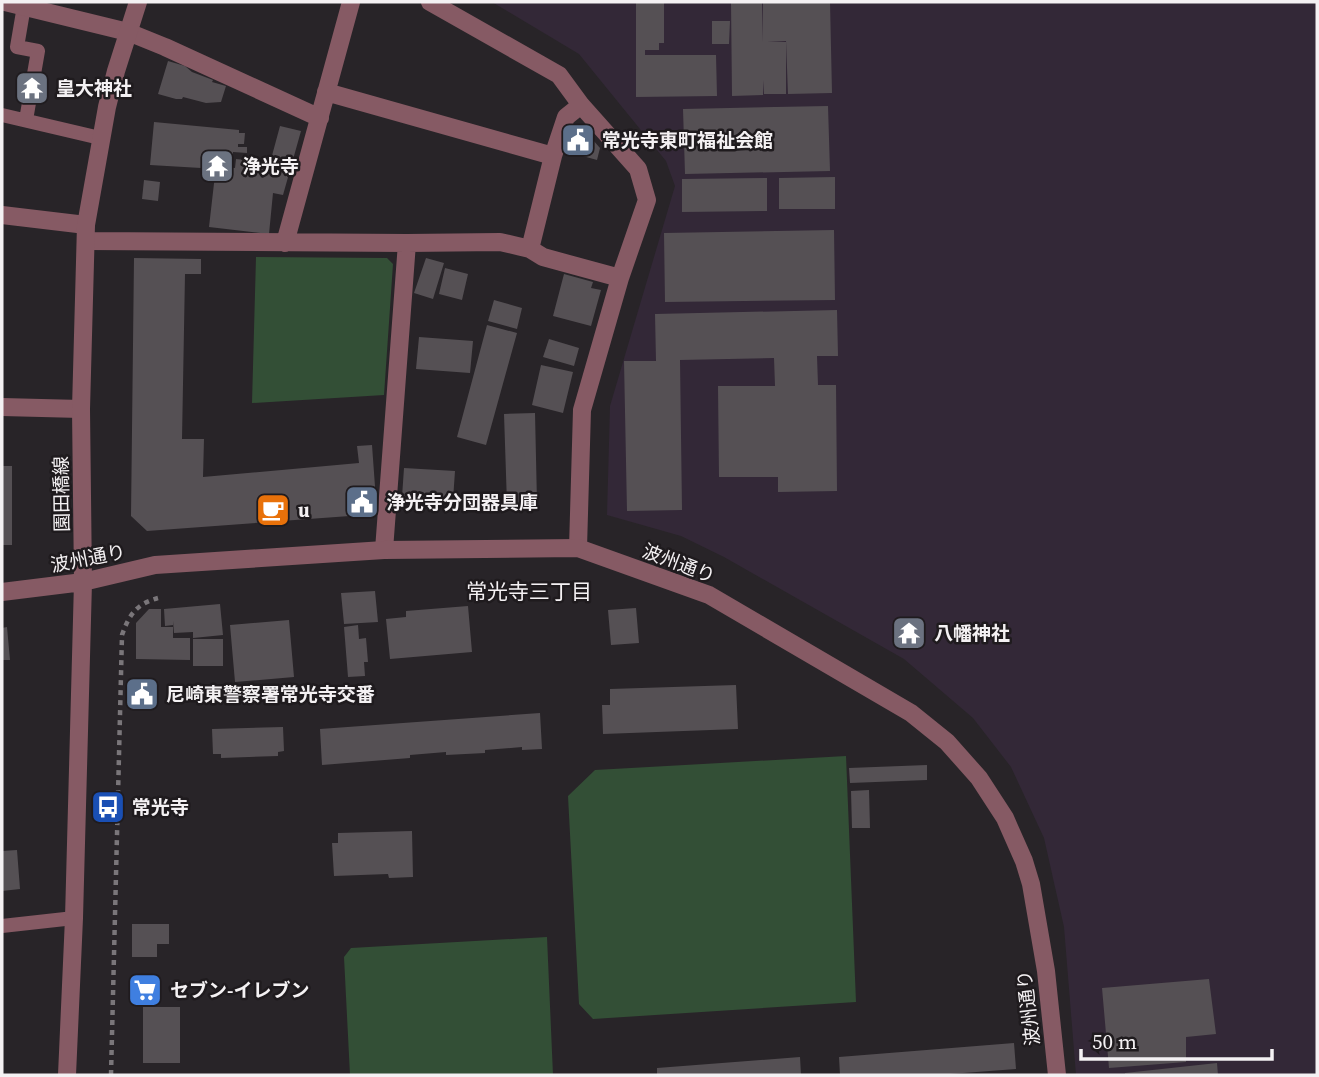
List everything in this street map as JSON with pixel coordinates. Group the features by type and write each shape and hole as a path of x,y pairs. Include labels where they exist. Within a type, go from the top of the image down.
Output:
{"street":[{"path":"5,2 128,32 320,118"},
{"name":"園田橋線","path":"66,1075 74,918 83,582 81,409 86,233 100,138 113,83 138,2"},
{"path":"285,243 351,2"},
{"path":"430,2 559,75 581,106 638,169 647,200 620,278 582,411 578,548"},
{"path":"326,92 552,156"},
{"path":"530,249 552,156 566,117 581,106"},
{"path":"2,215 86,233 285,243 500,242 620,278"},
{"path":"384,550 407,243"},
{"path":"2,407 81,409"},
{"name":"波州通り","path":"2,592 83,582 155,565 384,550 578,548 709,595 930,726 964,760 993,797 1024,861 1031,884 1046,971 1057,1075"}],"lane":[{"path":"24,6 17,47 38,51 26,120"},
{"path":"2,116 100,138"},
{"path":"2,926 74,918"}],"path":[{"path":"111,1075 122,635 128,618 145,602 158,598"}],"shaded area":[{"path":"492,2 1317,2 1317,1075 1076,1075 1064,927 1044,838 1011,767 973,718 904,659 724,557 681,536 607,515 610,406 675,186 666,161 579,54"}],"green space":[{"path":"256,257 387,258 393,264 384,395 252,403"},
{"path":"846,756 856,1002 593,1019 579,1004 568,796 595,770"},
{"path":"547,937 553,1075 350,1075 344,957 351,948"}],"building":[{"path":"636,2 664,2 664,43 659,43 659,50 645,50 645,55 716,55 717,96 636,97"},
{"path":"731,2 762,2 762,42 763,2 830,2 832,93 788,94 786,41 767,41 786,42 786,94 764,94 763,80 763,95 732,96"},
{"path":"712,21 730,21 729,44 712,44"},
{"path":"168,61 185,66 192,72 213,80 212,82 226,86 221,102 206,103 158,94"},
{"path":"828,106 830,171 685,174 683,109"},
{"path":"154,122 239,130 239,133 245,133 244,144 238,144 238,147 247,147 247,153 233,152 232,166 201,165 201,168 150,165"},
{"path":"280,126 301,131 283,195 273,193 269,234 209,227 216,166 235,168 236,159 270,163"},
{"name":"常光寺東町福祉会館","path":"567,127 586,132 600,148 597,160 561,150"},
{"path":"835,177 835,209 779,209 779,178"},
{"path":"767,178 767,211 682,212 682,179"},
{"path":"144,180 160,182 158,201 142,199"},
{"path":"834,230 835,300 665,302 664,233"},
{"path":"134,258 201,259 201,274 185,274 182,439 204,439 203,477 359,463 357,446 372,445 377,514 147,531 131,516"},
{"path":"426,258 444,263 433,299 414,293"},
{"path":"445,268 468,274 462,300 439,294"},
{"path":"564,274 593,282 591,288 601,290 591,326 553,316"},
{"path":"494,300 522,308 517,329 488,321"},
{"path":"837,310 838,356 817,356 818,385 836,385 837,491 778,492 778,477 719,477 718,386 775,386 774,358 680,360 682,510 627,511 624,361 656,361 655,314"},
{"path":"487,325 517,333 486,445 457,437"},
{"path":"419,337 473,341 470,373 416,369"},
{"path":"549,339 579,348 574,366 543,357"},
{"path":"541,365 573,372 563,413 532,405"},
{"path":"535,413 537,503 507,504 504,414"},
{"path":"2,466 12,466 12,545 2,545"},
{"path":"404,468 455,471 453,500 402,497"},
{"path":"375,591 378,622 344,624 341,593"},
{"path":"220,604 223,635 193,638 193,632 174,633 173,621 173,625 165,626 164,609"},
{"path":"468,606 472,652 390,659 386,619 406,617 406,611"},
{"path":"636,608 639,643 611,645 608,610"},
{"path":"149,609 161,609 161,627 173,627 173,638 190,638 190,660 136,659 136,623"},
{"path":"289,620 294,677 235,682 230,625"},
{"path":"358,625 359,639 366,638 368,662 364,662 365,676 348,677 344,627"},
{"path":"7,627 10,660 2,660 2,628"},
{"path":"193,639 223,639 223,666 193,666"},
{"path":"736,685 738,729 603,734 602,705 610,705 610,689"},
{"path":"540,713 542,749 522,750 522,747 446,755 446,752 410,755 410,758 322,765 320,729"},
{"path":"283,727 284,751 278,752 278,756 221,758 221,754 213,754 212,729"},
{"path":"927,765 927,780 850,783 849,768"},
{"path":"869,790 870,828 852,828 851,791"},
{"path":"412,831 413,877 389,878 388,874 334,876 332,843 338,843 338,833"},
{"path":"17,850 20,889 2,891 2,851"},
{"path":"132,924 169,924 169,944 157,944 157,957 132,957"},
{"path":"1209,979 1216,1034 1186,1037 1186,1062 1109,1068 1102,988"},
{"path":"143,1007 180,1007 180,1063 143,1063"},
{"path":"1014,1043 1016,1069 937,1075 840,1075 839,1057"},
{"path":"800,1057 801,1075 657,1075 657,1068"},
{"path":"1217,1063 1218,1075 1125,1075 1125,1073"}],"place":[{"name":"皇大神社","path":"32,88"},
{"name":"常光寺東町福祉会館","path":"578,140"},
{"name":"浄光寺","path":"217,166"},
{"name":"浄光寺分団器具庫","path":"362,502"},
{"name":"u","path":"273,510"},
{"name":"八幡神社","path":"909,633"},
{"name":"尼崎東警察署常光寺交番","path":"142,694"},
{"name":"常光寺","path":"108,807"},
{"name":"セブン-イレブン","path":"145,990"}],"district":[{"name":"常光寺三丁目","path":"529,592"}]}
